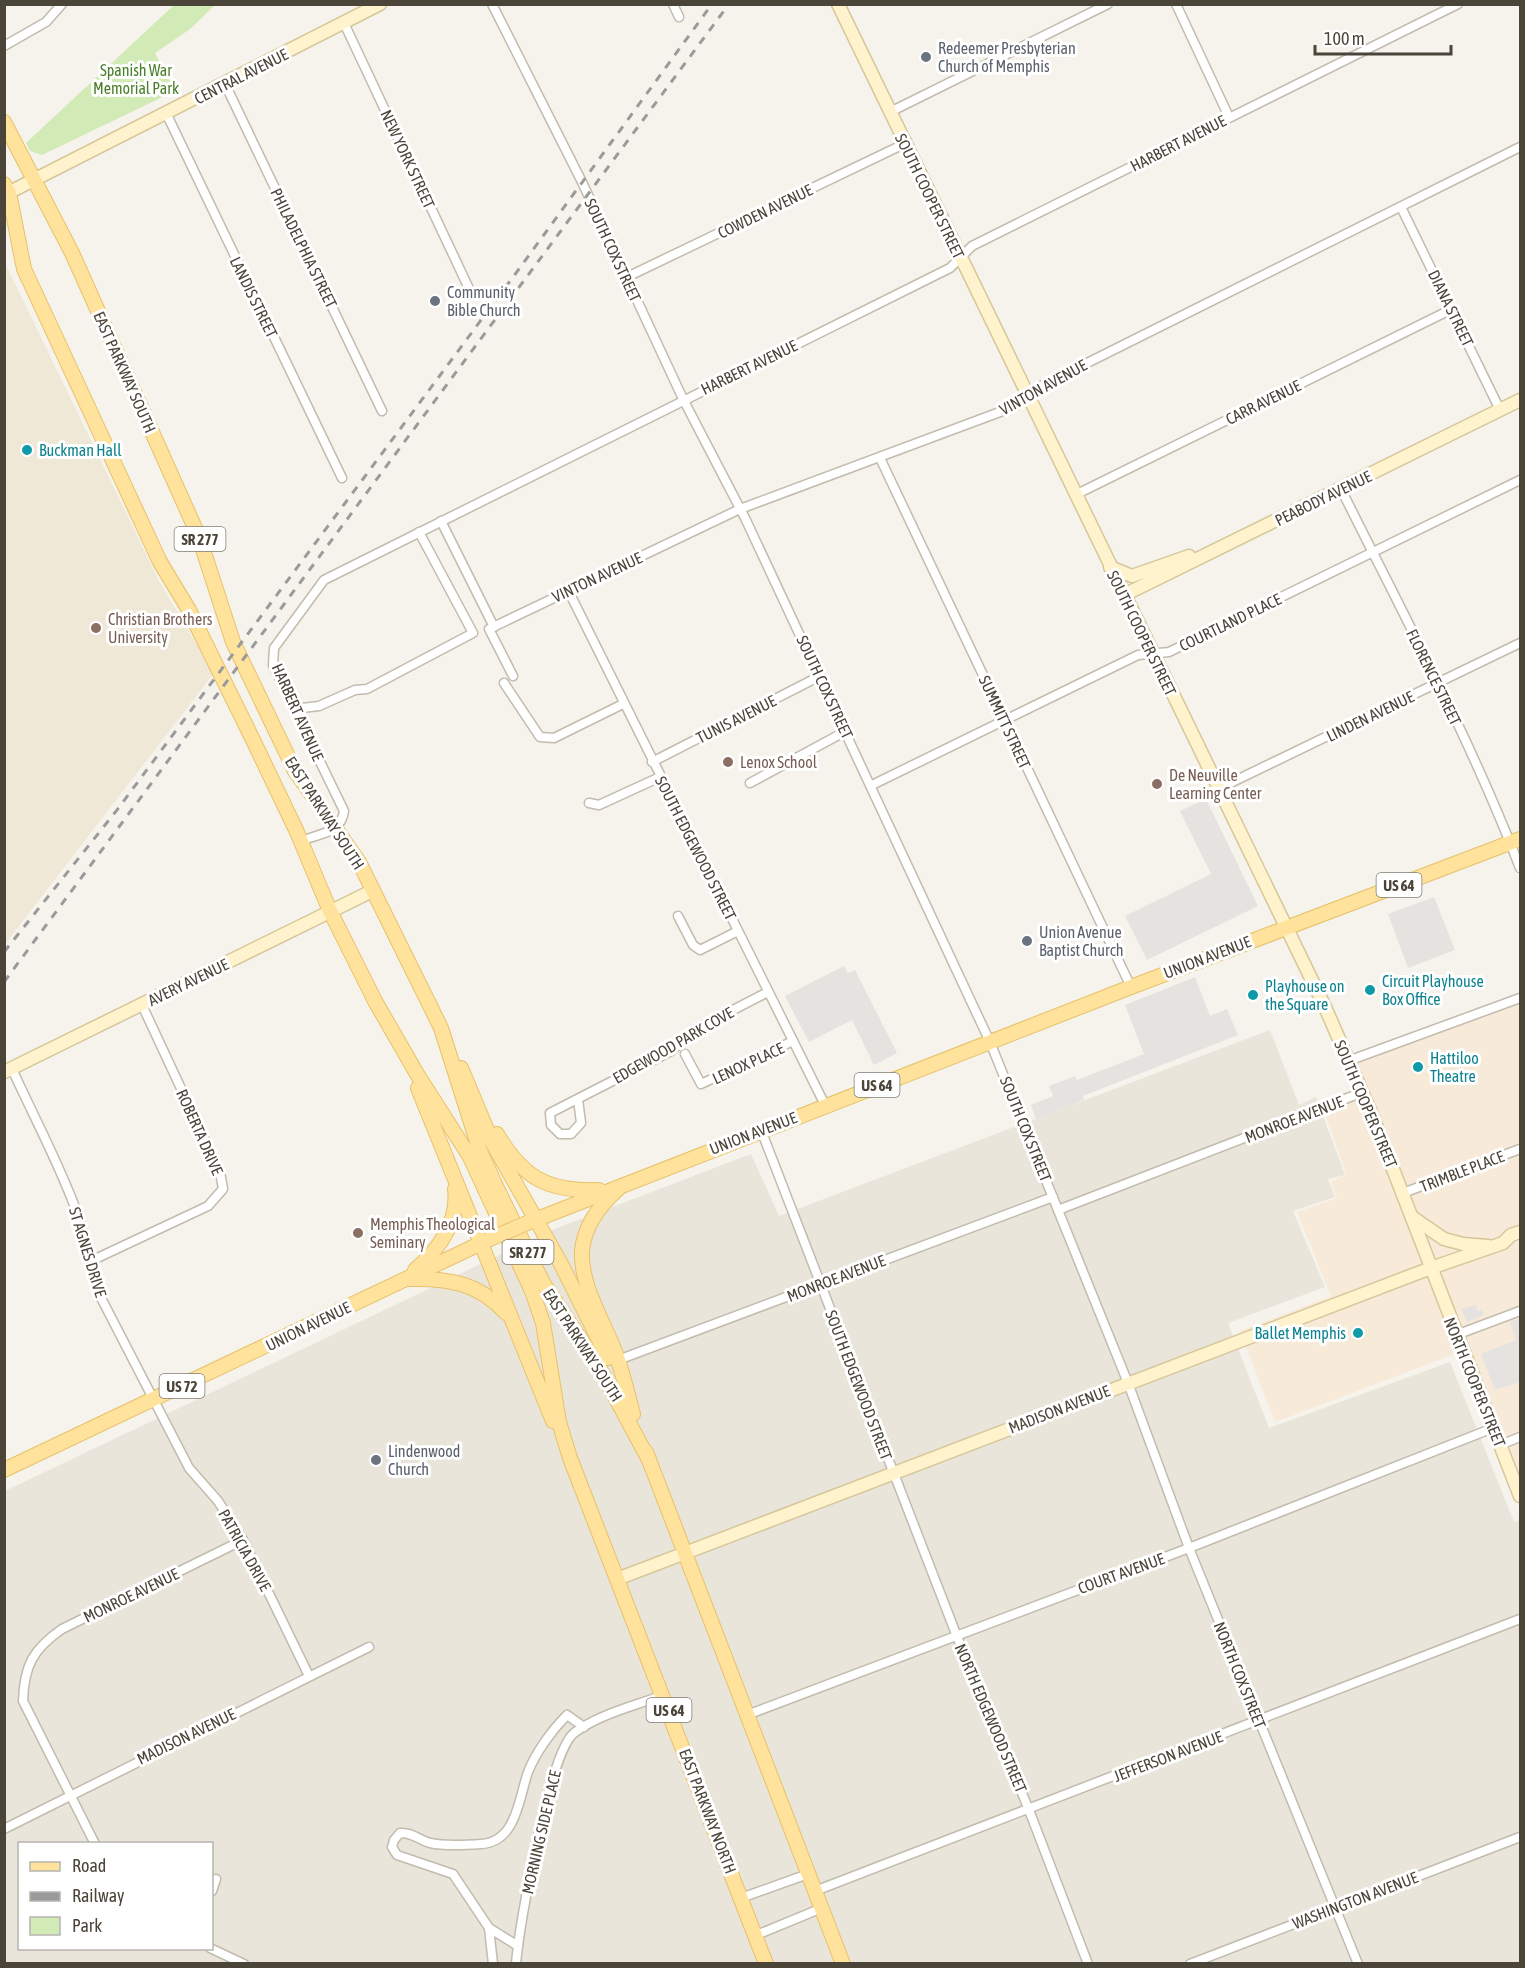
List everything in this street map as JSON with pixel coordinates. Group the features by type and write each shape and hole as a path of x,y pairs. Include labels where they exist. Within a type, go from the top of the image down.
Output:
{"main road":[{"name":"CENTRAL AVENUE","path":"6,191 36,180 167,115 380,4"},
{"name":"SOUTH COOPER STREET","path":"838,4 1109,566 1287,927 1363,1092 1431,1268"},
{"name":"EAST PARKWAY SOUTH","path":"4,122 67,242 199,537 234,642 295,771 359,861 441,1028 480,1151 494,1182 543,1283 599,1367 649,1460"},
{"name":"EAST PARKWAY SOUTH","path":"6,191 24,269 155,551 189,610 301,841 330,911 402,1047 470,1157 538,1306 559,1422 570,1458"},
{"path":"4,225 18,241"},
{"name":"PEABODY AVENUE","path":"1124,595 1521,400"},
{"path":"1109,566 1132,576 1194,555 1202,557"},
{"name":"UNION AVENUE","path":"4,1470 532,1220 1131,987 1516,841"},
{"name":"AVERY AVENUE","path":"8,1070 372,891"},
{"path":"441,1028 512,1160 526,1173 547,1183 583,1190 610,1189"},
{"path":"402,1047 453,1176 487,1241"},
{"path":"471,1087 492,1142 532,1220 589,1317 633,1414"},
{"path":"405,1279 428,1259 453,1219 456,1197 453,1176"},
{"name":"US 64","path":"624,1184 606,1200 586,1231 582,1252 585,1276 618,1360 649,1460 843,1964"},
{"path":"1412,1217 1444,1239 1462,1244 1499,1244"},
{"name":"MADISON AVENUE","path":"1499,1244 1511,1235 1521,1232"},
{"name":"US 64","path":"487,1241 512,1319 570,1458"},
{"name":"MADISON AVENUE","path":"617,1579 1431,1268 1499,1244 1521,1241"},
{"name":"NORTH COOPER STREET","path":"1431,1268 1521,1496"},
{"path":"405,1279 455,1281 478,1289 495,1301 512,1319"},
{"name":"EAST PARKWAY NORTH","path":"570,1458 766,1964"}],"street":[{"path":"4,46 46,22 62,4"},
{"name":"SOUTH COX STREET","path":"492,4 582,182 683,399 740,509 872,785 990,1042 1128,1383"},
{"path":"673,4 679,17"},
{"path":"890,112 1107,4"},
{"path":"1176,4 1229,117"},
{"name":"HARBERT AVENUE","path":"337,828 342,823 344,811 273,665 274,648 324,580 683,399 950,268 972,246 1458,4"},
{"name":"NEW YORK STREET","path":"344,23 472,295"},
{"name":"PHILADELPHIA STREET","path":"225,84 382,411"},
{"name":"LANDIS STREET","path":"167,115 342,478"},
{"name":"COWDEN AVENUE","path":"625,278 904,144"},
{"name":"VINTON AVENUE","path":"491,628 740,509 1016,406 1039,387 1521,147"},
{"name":"DIANA STREET","path":"1401,207 1500,410"},
{"name":"CARR AVENUE","path":"1075,495 1452,309"},
{"name":"SUMMITT STREET","path":"880,458 1131,987"},
{"name":"COURTLAND PLACE","path":"872,785 1138,655 1169,652 1521,480"},
{"name":"FLORENCE STREET","path":"1341,489 1516,841 1521,867"},
{"path":"441,521 513,676"},
{"path":"293,709 319,706 355,690 367,689 472,633 419,532"},
{"name":"SOUTH EDGEWOOD STREET","path":"568,590 825,1105"},
{"name":"LINDEN AVENUE","path":"1220,789 1521,643"},
{"name":"TUNIS AVENUE","path":"652,762 820,676"},
{"path":"504,683 540,737 546,739 554,738 623,704"},
{"path":"750,783 846,731"},
{"path":"588,802 599,805 660,777"},
{"path":"301,841 337,828"},
{"path":"678,916 693,945 700,950 738,931"},
{"name":"EDGEWOOD PARK COVE","path":"578,1099 581,1123 571,1134 560,1134 551,1125 550,1113 671,1050 698,1028 768,992"},
{"path":"1348,1061 1521,998"},
{"name":"ROBERTA DRIVE","path":"93,1260 208,1206 223,1189 220,1172 142,1005"},
{"name":"LENOX PLACE","path":"686,1054 701,1084 793,1041"},
{"name":"ST AGNES DRIVE","path":"8,1070 80,1216 93,1260 98,1292 152,1400"},
{"name":"MONROE AVENUE","path":"1058,1210 1363,1092"},
{"name":"SOUTH EDGEWOOD STREET","path":"761,1130 893,1473"},
{"name":"TRIMBLE PLACE","path":"1403,1193 1521,1149"},
{"name":"MONROE AVENUE","path":"618,1360 1053,1197"},
{"path":"1456,1335 1521,1311"},
{"name":"NORTH COX STREET","path":"1128,1383 1189,1548 1358,1964"},
{"name":"PATRICIA DRIVE","path":"152,1400 189,1468 218,1501 243,1540 309,1676"},
{"name":"COURT AVENUE","path":"747,1715 956,1634 1189,1548 1493,1428"},
{"path":"1500,1445 1521,1437"},
{"name":"NORTH EDGEWOOD STREET","path":"893,1473 956,1634 1029,1810 1088,1964"},
{"name":"MONROE AVENUE","path":"70,1794 23,1701 29,1662 43,1642 62,1629 243,1540"},
{"name":"JEFFERSON AVENUE","path":"814,1891 1521,1619"},
{"name":"MADISON AVENUE","path":"4,1828 369,1647"},
{"name":"MORNING SIDE PLACE","path":"516,1964 525,1893 555,1766 572,1734 663,1695"},
{"name":"MORNING SIDE PLACE","path":"518,1947 489,1928 453,1874 397,1855 392,1847 394,1840 400,1833 408,1832 430,1843 483,1845 496,1839 511,1824 529,1771 556,1727 567,1715 584,1727"},
{"path":"70,1794 93,1840"},
{"name":"WASHINGTON AVENUE","path":"1190,1964 1521,1837"},
{"path":"741,1898 808,1874"},
{"path":"213,1888 216,1880"},
{"path":"754,1936 822,1908"},
{"name":"MORNING SIDE PLACE","path":"489,1928 493,1964"},
{"path":"213,1949 244,1964"}],"shaded area":[{"name":"Christian Brothers University","path":"4,261 160,583 214,673 5,944"},
{"path":"1206,799 1258,906 1147,960 1125,916 1211,874 1180,811"},
{"path":"1434,897 1455,950 1408,968 1388,914"},
{"path":"844,966 848,973 855,970 897,1053 874,1065 852,1020 809,1042 785,996"},
{"path":"1195,977 1210,1016 1227,1009 1238,1035 1083,1096 1084,1100 1036,1119 1031,1105 1053,1096 1049,1086 1075,1076 1077,1080 1144,1054 1125,1005"},
{"path":"1520,1001 1520,1496 1463,1351 1275,1422 1240,1331 1331,1296 1297,1212 1337,1198 1331,1182 1346,1174 1324,1110 1365,1095 1353,1064"},
{"path":"1270,1030 1299,1105 1316,1097 1345,1175 1328,1179 1335,1197 1293,1211 1325,1287 1228,1323 1269,1428 1450,1362 1514,1522 1520,1520 1520,1963 5,1964 5,1491 552,1230 751,1154 779,1216"},
{"path":"1476,1305 1478,1311 1482,1309 1484,1315 1467,1322 1461,1309"},
{"path":"1520,1318 1520,1382 1495,1390 1481,1354 1516,1340 1510,1322"}],"green space":[{"name":"Spanish War Memorial Park","path":"174,5 215,5 190,29 155,53 175,91 42,155 30,151 26,143"}],"railway":[{"path":"4,952 117,810 519,269 712,4"},
{"path":"4,982 729,4"}],"place":[{"name":"Redeemer Presbyterian Church of Memphis","path":"926,57"},
{"name":"Community Bible Church","path":"435,301"},
{"name":"Buckman Hall","path":"27,450"},
{"name":"Christian Brothers University","path":"96,628"},
{"name":"Lenox School","path":"728,762"},
{"name":"De Neuville Learning Center","path":"1157,784"},
{"name":"Union Avenue Baptist Church","path":"1027,941"},
{"name":"Circuit Playhouse Box Office","path":"1370,990"},
{"name":"Playhouse on the Square","path":"1253,995"},
{"name":"Hattiloo Theatre","path":"1418,1067"},
{"name":"Memphis Theological Seminary","path":"358,1233"},
{"name":"Ballet Memphis","path":"1358,1333"},
{"name":"Lindenwood Church","path":"376,1460"}]}
